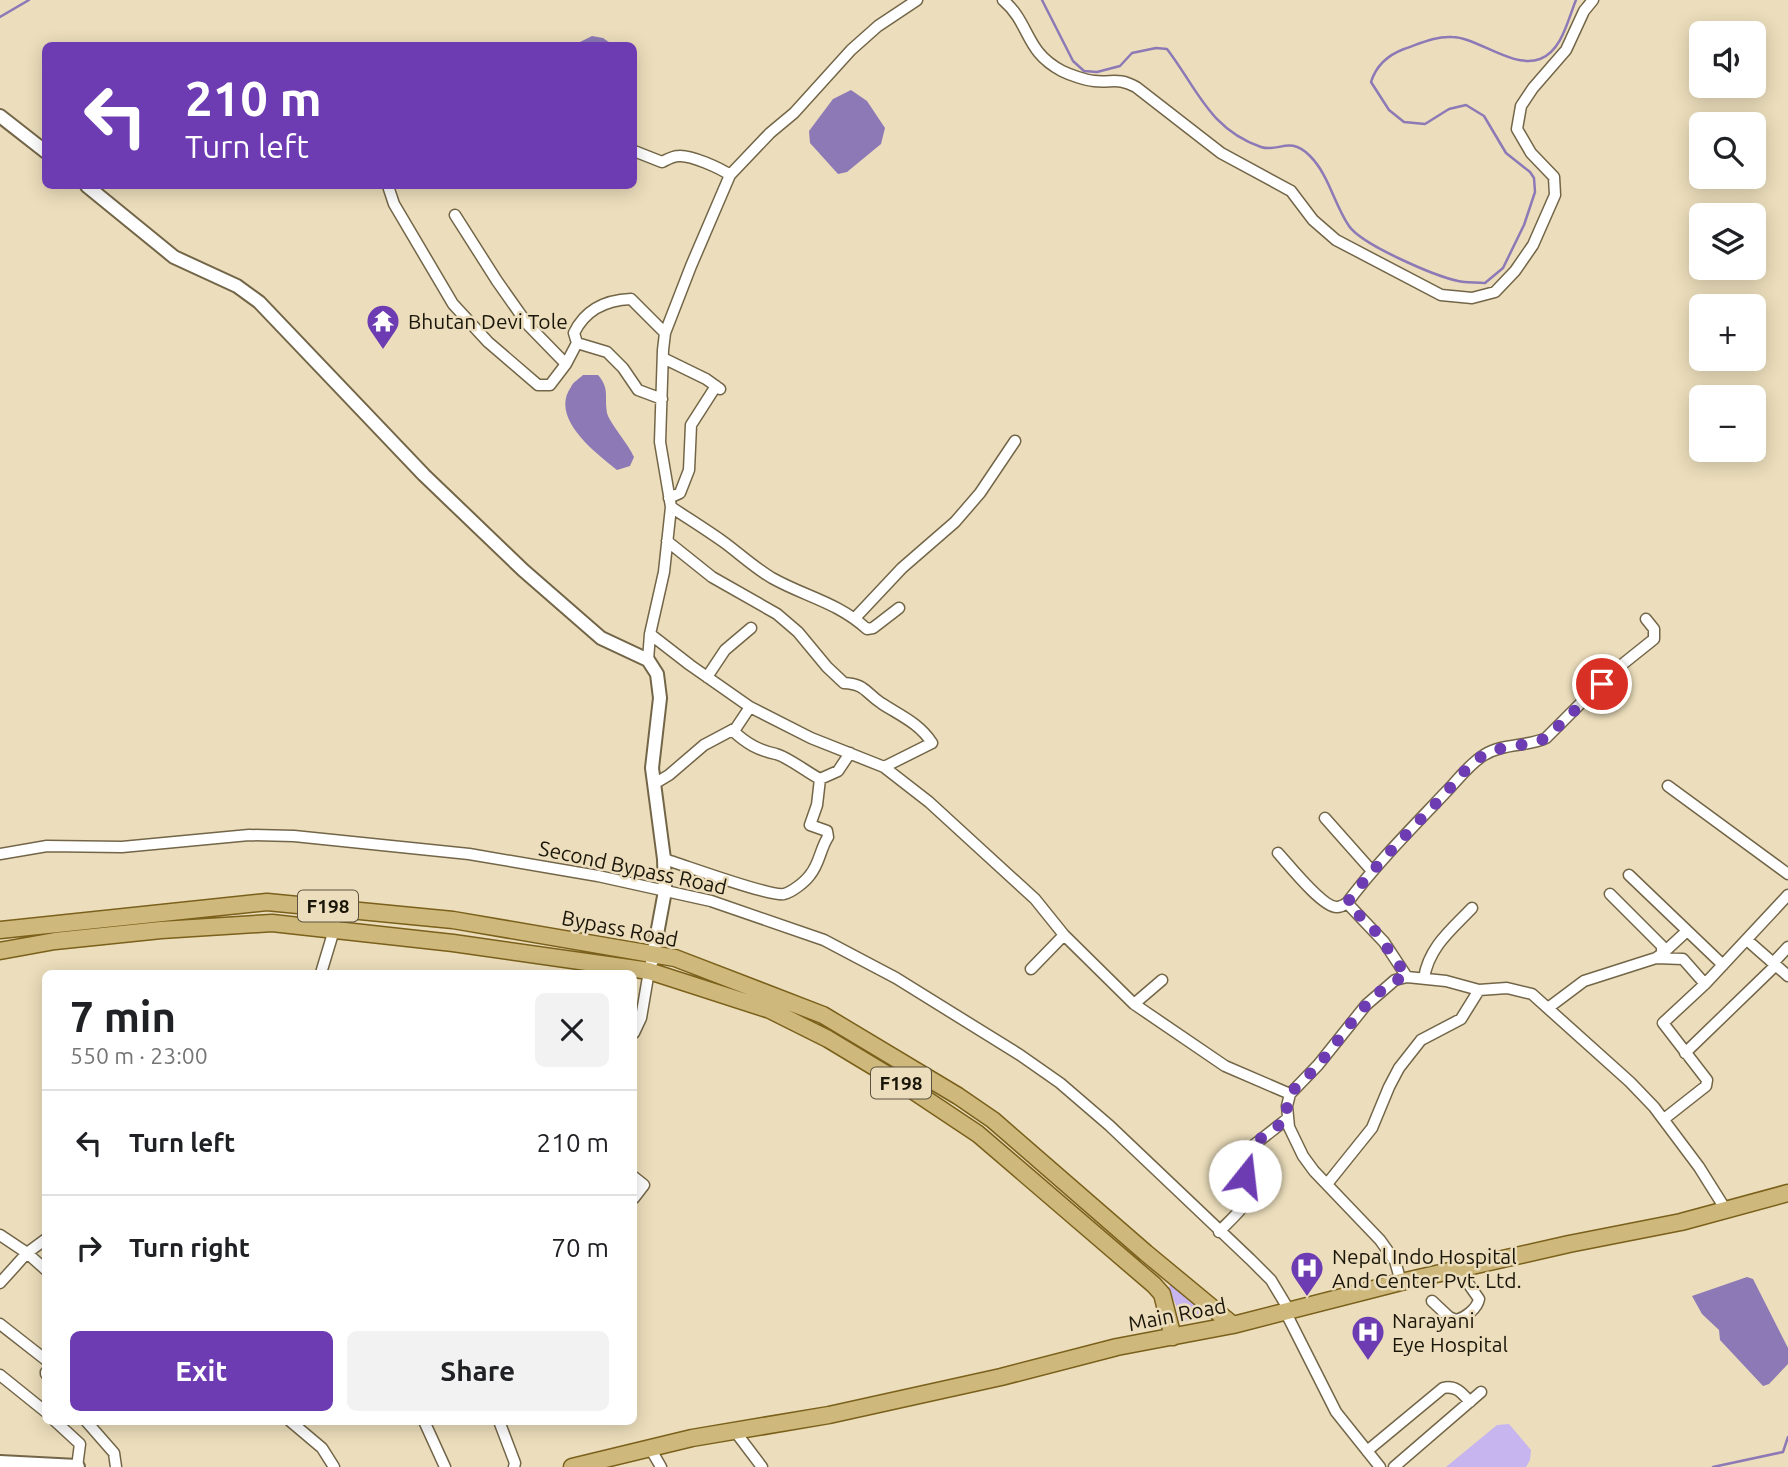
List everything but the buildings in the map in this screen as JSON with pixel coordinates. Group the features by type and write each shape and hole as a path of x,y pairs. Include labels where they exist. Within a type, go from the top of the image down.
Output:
{"main road":[{"name":"Bypass Road","path":"0,930 267,902 472,922 676,958 823,1014 916,1069 993,1120 1146,1253"},
{"name":"Bypass Road","path":"0,951 148,932 272,923 453,943 649,971 770,1010 828,1039 906,1086 978,1134 1134,1269"},
{"path":"21,926 26,946"},
{"path":"906,1086 916,1069"},
{"name":"Main Road","path":"572,1467 734,1430 838,1413 1001,1377 1117,1347 1233,1325 1401,1282 1681,1222 1788,1193"},
{"path":"1134,1269 1146,1253"},
{"name":"F198","path":"1146,1253 1233,1325"},
{"name":"F198","path":"1134,1269 1162,1294 1173,1337"},
{"path":"0,1463 77,1467"}],"street":[{"path":"648,660 650,634 659,598 667,541 670,503 660,442 665,333 730,175 770,133 794,113 851,50 878,26 917,0"},
{"path":"1003,0 1018,16 1037,54 1063,72 1093,81 1124,80 1221,153 1291,191 1313,220 1336,240 1441,295 1472,298 1495,292 1515,271 1533,245 1555,195 1554,177 1531,153 1517,129 1521,106 1566,50 1584,12 1593,0"},
{"path":"0,116 42,149"},
{"path":"637,151 662,162 676,156 687,156 730,175"},
{"path":"91,189 174,257 237,286 259,302 424,475 523,570 601,638 648,660 657,674 660,698 652,768 664,859 665,891 637,1026"},
{"path":"389,189 394,204 453,304 488,342 538,385 550,385 566,364 577,344 574,333 591,310 614,300 631,299 665,333"},
{"path":"455,215 528,325 566,364"},
{"path":"577,344 607,352 623,368 638,390 662,399"},
{"path":"663,358 718,388 691,425 689,470 680,493 670,503"},
{"path":"855,618 902,568 955,522 980,493 1015,441"},
{"path":"670,503 758,570 782,584 830,603 855,618 867,629 873,628 899,608"},
{"path":"667,541 712,577 777,614 798,632 844,683 857,684 879,702 911,720 932,744 884,767"},
{"path":"1278,853 1317,895 1332,907 1339,908 1347,903 1420,818 1483,755 1520,743 1536,743 1546,738 1609,676 1654,639 1654,629 1646,619"},
{"path":"708,677 725,650 751,628"},
{"path":"650,634 750,706 811,738 884,767 929,802 1035,899 1064,935 1134,1004 1225,1066 1290,1094"},
{"path":"654,783 669,775 705,744 736,729 750,706"},
{"path":"732,730 751,746 767,754 776,754 820,779"},
{"path":"820,779 838,771 850,753"},
{"path":"664,859 762,892 784,894 811,874 821,859 823,845 828,837 827,831 810,825 817,805 820,779"},
{"path":"1668,786 1788,874"},
{"path":"1325,818 1372,872"},
{"name":"Second Bypass Road","path":"0,854 47,846 122,846 249,835 294,836 469,855 598,876 711,901 824,940 945,1007 1060,1083 1158,1170 1270,1280 1336,1412 1380,1467"},
{"path":"1629,875 1723,965"},
{"path":"1609,894 1662,946 1659,956"},
{"path":"1664,1119 1706,1086 1707,1080 1663,1023 1705,985 1788,895"},
{"path":"1347,903 1375,931 1407,976"},
{"path":"322,970 334,930 335,907"},
{"path":"1424,978 1433,950 1472,908"},
{"path":"1548,1008 1584,981 1659,956 1687,931"},
{"path":"1031,969 1064,935"},
{"path":"1747,940 1788,976"},
{"path":"1685,1053 1775,964 1788,947"},
{"path":"1659,956 1684,959 1705,985"},
{"path":"1401,1282 1389,1251 1303,1156 1287,1119 1287,1106 1290,1094 1318,1065 1366,1005 1395,981 1407,976 1446,981 1479,990 1507,988 1532,994 1630,1082 1664,1119 1726,1209"},
{"path":"1134,1004 1162,980"},
{"path":"1326,1184 1372,1128 1388,1087 1421,1040 1461,1019 1479,990"},
{"path":"1219,1232 1246,1202 1249,1194 1242,1163 1246,1154 1287,1119"},
{"path":"637,1179 644,1185 637,1194"},
{"path":"0,1235 42,1266"},
{"path":"0,1283 27,1253 42,1242"},
{"path":"1432,1301 1456,1320 1467,1315 1478,1304 1476,1293 1458,1269"},
{"path":"0,1324 42,1357"},
{"path":"0,1375 42,1409"},
{"path":"1367,1451 1443,1388 1456,1388 1470,1402"},
{"path":"1394,1467 1481,1392"},
{"path":"59,1425 80,1444 77,1467"},
{"path":"90,1425 114,1452 116,1467"},
{"path":"295,1425 322,1448 334,1467"},
{"path":"426,1425 445,1467"},
{"path":"501,1425 515,1462 514,1467"},
{"path":"734,1430 762,1467"},
{"path":"650,1448 661,1467"}],"shaded area":[{"path":"592,36 609,42 580,42"},
{"path":"851,90 867,101 885,128 881,144 847,172 838,174 810,143 809,131 833,99"},
{"path":"583,375 598,375 604,384 607,413 634,457 630,466 617,470 587,444 570,422 566,399 572,385"},
{"path":"1747,1277 1753,1279 1788,1348 1788,1364 1769,1384 1763,1386 1720,1340 1719,1330 1702,1314 1692,1296"},
{"path":"1171,1284 1207,1313 1205,1317 1179,1322 1176,1305 1168,1289"},
{"path":"1509,1424 1531,1450 1526,1467 1446,1467 1497,1425"}],"waterway":[{"path":"0,17 29,0"},
{"path":"1042,0 1073,61 1084,71 1097,72 1120,66 1132,53 1156,48 1167,49 1206,106 1229,130 1261,147 1296,147 1310,156 1322,172 1344,217 1356,234 1400,259 1433,273 1461,282 1485,283 1503,268 1524,225 1535,192 1534,178 1506,153 1484,116 1466,105 1449,109 1425,124 1404,122 1389,110 1371,82 1379,66 1393,54 1439,38 1462,38 1518,60 1540,59 1548,55 1559,42 1576,0"},
{"path":"1713,1467 1783,1452 1788,1437"}],"place":[{"name":"Bhutan Devi Tole","path":"383,351"},
{"name":"Nepal Indo Hospital And Center Pvt. Ltd.","path":"1307,1298"},
{"name":"Narayani Eye Hospital","path":"1368,1362"}],"route":[{"path":"1245,1176 1242,1163 1246,1154 1287,1119 1290,1094 1318,1065 1366,1005 1395,981 1407,976 1375,931 1347,903 1396,845 1474,762 1492,751 1520,743 1536,743 1546,738 1602,684"}]}
